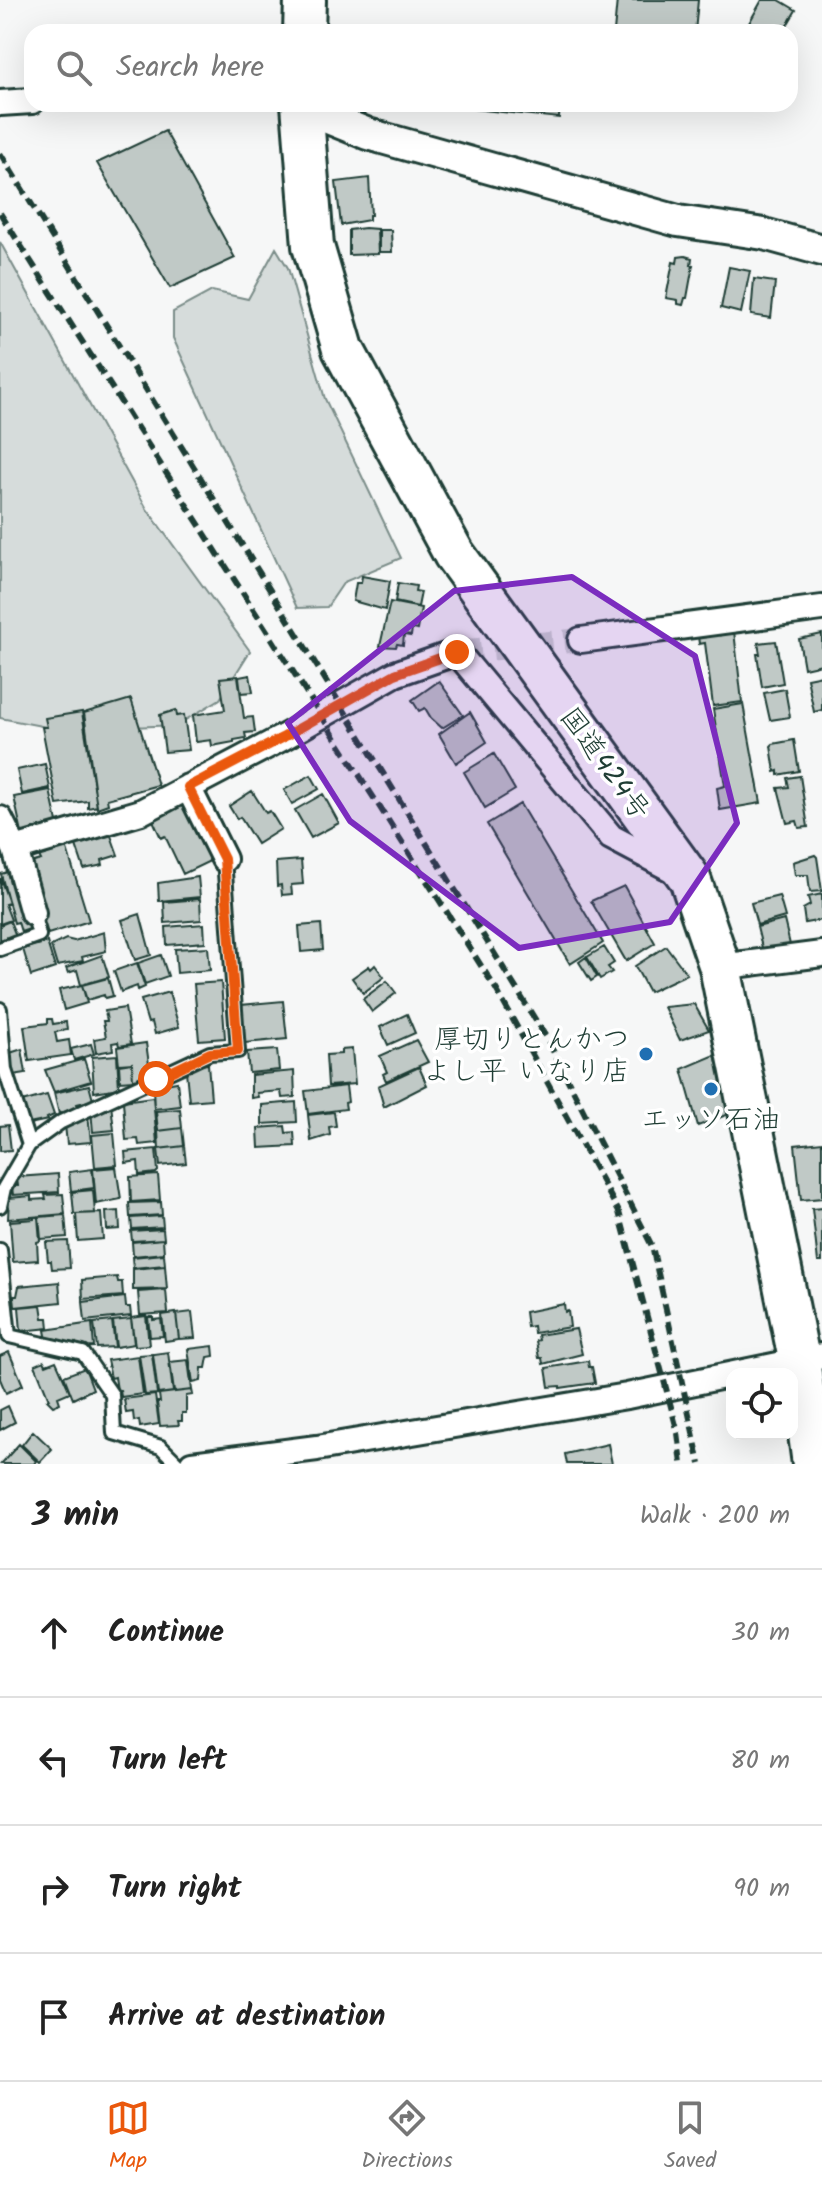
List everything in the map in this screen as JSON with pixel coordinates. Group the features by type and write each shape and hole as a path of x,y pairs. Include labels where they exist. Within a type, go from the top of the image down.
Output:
{"highway":[{"path":"304,24 305,0"},
{"name":"国道424号","path":"297,112 313,246 343,349 454,554 690,879 720,967 810,1357 813,1464"}],"street":[{"path":"0,103 24,102"},
{"path":"313,112 368,134 678,221 764,234 822,250"},
{"path":"581,640 822,608"},
{"path":"15,849 141,812 395,674 457,652 611,837 690,879"},
{"path":"188,787 224,859"},
{"path":"0,819 15,849 33,913"},
{"path":"720,967 822,954"},
{"path":"192,1464 317,1448 627,1396 810,1357"}],"lane":[{"path":"0,1206 4,1188 29,1145 61,1122 210,1053 238,1051 224,859"},
{"path":"0,949 39,935 33,913"},
{"path":"0,1009 5,1070 29,1145"},
{"path":"0,1250 9,1336 83,1353 112,1395 114,1433 161,1447 178,1464"}],"highlighted area":[{"path":"572,577 695,656 737,823 670,922 519,948 350,821 288,723 454,591"}],"shaded area":[{"path":"0,242 147,509 250,651 220,699 177,725 62,730 0,718"},
{"path":"276,248 288,268 325,399 401,558 344,582 327,607 297,608 173,338 173,312 212,291 248,299"}],"building":[{"path":"617,0 698,0 696,24 615,24"},
{"path":"762,0 779,0 796,10 788,24 748,24"},
{"path":"502,112 559,112 559,118"},
{"path":"165,131 235,258 170,288 97,163"},
{"path":"369,178 369,220 341,225 336,182"},
{"path":"377,229 378,254 349,255 349,230"},
{"path":"379,230 391,230 392,252 379,252"},
{"path":"678,257 692,258 693,265 683,305 678,304 678,300 666,298 673,262 677,263"},
{"path":"729,267 750,271 741,313 721,308"},
{"path":"754,279 775,282 771,318 751,315"},
{"path":"362,576 390,581 385,610 353,601 356,583 361,583"},
{"path":"398,583 416,586 415,591 421,592 418,607 395,602"},
{"path":"390,602 421,608 417,630 412,629 411,636 404,635 403,645 397,644 396,647 380,646"},
{"path":"734,631 742,702 713,706 705,643 699,644 698,636"},
{"path":"822,634 822,664 804,668 799,639"},
{"path":"776,641 783,683 762,687 758,643"},
{"path":"250,675 253,692 241,693 239,677"},
{"path":"822,675 822,710 814,712 807,678"},
{"path":"238,676 244,718 253,717 255,732 245,733 246,738 234,742 212,746 211,740 196,742 193,715 225,710 220,678"},
{"path":"439,681 463,715 442,728 425,708 419,711 412,700"},
{"path":"785,689 790,717 770,720 764,693"},
{"path":"131,699 158,785 107,799 108,804 97,808 84,713"},
{"path":"743,704 761,803 720,810 717,788 725,786 713,709"},
{"path":"176,710 177,716 184,715 189,750 165,752 160,715"},
{"path":"82,712 97,806 88,808 88,801 57,805 42,727 47,727 45,718"},
{"path":"470,712 487,742 456,763 439,734"},
{"path":"794,740 799,771 778,775 771,746"},
{"path":"494,754 515,790 485,808 464,772"},
{"path":"45,764 50,788 22,794 17,770"},
{"path":"311,775 319,789 292,804 284,790"},
{"path":"800,776 808,827 799,828 797,821 787,823 778,788 789,787 787,778"},
{"path":"50,790 58,827 12,836 11,831 21,829 14,797"},
{"path":"252,791 281,829 257,844 229,806"},
{"path":"323,794 339,823 311,838 295,810"},
{"path":"185,800 214,859 183,874 165,836 161,838 151,816"},
{"path":"520,804 603,943 570,964 487,824"},
{"path":"109,830 118,855 102,860 103,865 84,869 75,842"},
{"path":"66,846 89,921 48,934 27,864 41,860 38,854"},
{"path":"815,855 822,891 810,892 808,875 795,875 793,862"},
{"path":"301,860 303,884 291,885 292,894 282,895 281,885 277,886 276,862"},
{"path":"14,870 32,928 21,932 18,922 14,923 1,874"},
{"path":"198,877 200,897 159,901 158,883"},
{"path":"0,878 11,920 0,924"},
{"path":"624,886 655,943 626,961 591,901"},
{"path":"822,894 822,920 805,923 803,909 810,905 808,897"},
{"path":"779,896 785,917 757,925 751,903"},
{"path":"200,899 201,920 165,923 164,902"},
{"path":"140,914 151,955 135,960 122,920"},
{"path":"784,920 792,953 765,960 757,927"},
{"path":"10,921 15,934 0,940 0,925"},
{"path":"204,924 205,942 167,945 166,927"},
{"path":"321,924 323,950 301,952 299,926"},
{"path":"104,932 106,951 82,957 83,961 57,966 51,946 66,939 74,941"},
{"path":"47,942 55,968 31,976 23,949"},
{"path":"666,946 687,974 649,992 635,966"},
{"path":"208,947 210,970 177,973 175,949"},
{"path":"604,947 614,963 608,967 612,972 600,979 587,957"},
{"path":"102,955 109,977 81,985 77,970 68,973 66,968"},
{"path":"161,955 168,976 145,984 138,963"},
{"path":"586,957 597,977 591,981 579,962"},
{"path":"137,963 145,987 138,990 137,986 121,992 114,971"},
{"path":"375,965 384,977 363,993 352,978"},
{"path":"108,978 113,996 87,1000 82,985"},
{"path":"387,981 396,993 372,1012 363,999"},
{"path":"221,982 225,1038 199,1040 194,984"},
{"path":"82,985 87,1003 64,1010 59,990"},
{"path":"169,992 179,1027 155,1034 141,1000"},
{"path":"283,1001 287,1039 245,1043 241,1005"},
{"path":"694,1004 709,1030 680,1040 664,1007"},
{"path":"125,1008 131,1044 119,1046 118,1042 112,1043 113,1050 96,1053 94,1039 106,1037 105,1011"},
{"path":"407,1014 415,1033 388,1045 380,1027"},
{"path":"48,1019 52,1019 53,1024 66,1022 67,1030 55,1032 57,1042 69,1040 71,1055 29,1061 24,1026 48,1023"},
{"path":"416,1040 428,1062 386,1081 383,1074 387,1072 380,1056"},
{"path":"146,1043 151,1078 133,1080 132,1063 119,1064 117,1047"},
{"path":"91,1044 94,1054 74,1060 71,1049"},
{"path":"22,1049 26,1073 13,1075 10,1053"},
{"path":"352,1049 355,1084 328,1086 326,1055"},
{"path":"277,1050 279,1070 249,1073 247,1052"},
{"path":"117,1055 119,1088 94,1092 92,1057"},
{"path":"715,1055 732,1113 698,1126 682,1069"},
{"path":"84,1059 91,1081 54,1092 45,1070"},
{"path":"132,1063 133,1080 120,1081 119,1065"},
{"path":"208,1064 211,1099 189,1101 186,1071 191,1071 191,1067 196,1065"},
{"path":"419,1067 427,1085 384,1107 378,1086"},
{"path":"294,1071 295,1097 282,1098 281,1091 257,1093 258,1097 251,1098 251,1075"},
{"path":"177,1082 180,1106 154,1109 153,1086"},
{"path":"89,1085 93,1100 59,1114 54,1093"},
{"path":"346,1086 346,1109 308,1114 305,1091"},
{"path":"47,1095 54,1115 48,1120 29,1124 22,1102"},
{"path":"153,1097 157,1143 139,1145 138,1139 126,1140 123,1101"},
{"path":"296,1102 297,1122 262,1124 262,1105"},
{"path":"111,1104 114,1130 93,1132 91,1110 105,1109 105,1105"},
{"path":"180,1109 182,1128 158,1131 156,1111"},
{"path":"334,1112 336,1126 329,1127 330,1135 311,1141 308,1115"},
{"path":"88,1115 91,1142 67,1144 65,1125 74,1124 73,1119"},
{"path":"8,1125 11,1150 0,1151 0,1126"},
{"path":"285,1126 286,1133 294,1132 295,1146 259,1148 258,1128"},
{"path":"182,1128 184,1146 159,1149 158,1131"},
{"path":"114,1133 117,1165 95,1167 92,1135"},
{"path":"822,1142 822,1198 801,1200 795,1145"},
{"path":"184,1146 186,1163 160,1166 158,1149"},
{"path":"156,1149 156,1173 139,1175 138,1161 126,1163 125,1152"},
{"path":"116,1167 121,1199 96,1204 93,1169"},
{"path":"92,1169 94,1188 71,1191 69,1172"},
{"path":"58,1174 59,1192 13,1195 12,1186 18,1186 17,1177"},
{"path":"158,1175 160,1200 131,1202 130,1177"},
{"path":"93,1190 95,1213 74,1214 72,1192"},
{"path":"63,1194 65,1214 8,1219 9,1198 31,1196 31,1200 46,1199 45,1195"},
{"path":"161,1202 162,1215 130,1217 129,1203"},
{"path":"822,1208 822,1262 818,1262 812,1209"},
{"path":"119,1211 120,1229 107,1230 106,1212"},
{"path":"101,1213 103,1239 78,1241 76,1214"},
{"path":"65,1215 67,1237 41,1239 39,1217"},
{"path":"162,1216 163,1227 132,1229 131,1218"},
{"path":"38,1217 38,1260 13,1262 10,1221"},
{"path":"163,1229 164,1239 132,1241 131,1231"},
{"path":"163,1239 164,1253 133,1256 132,1242"},
{"path":"68,1241 70,1268 52,1269 46,1242"},
{"path":"164,1254 165,1265 133,1268 132,1257"},
{"path":"165,1266 167,1289 133,1290 133,1269"},
{"path":"117,1277 118,1282 122,1282 123,1296 83,1299 82,1280"},
{"path":"59,1282 61,1302 15,1307 14,1296 17,1296 19,1286"},
{"path":"166,1290 168,1313 140,1315 138,1292"},
{"path":"125,1297 131,1316 85,1321 83,1302"},
{"path":"564,1304 570,1327 534,1333 533,1326 527,1327 525,1312"},
{"path":"41,1305 49,1328 21,1331 19,1307"},
{"path":"192,1312 195,1338 179,1339 176,1314"},
{"path":"176,1313 179,1339 165,1341 162,1315"},
{"path":"146,1316 149,1345 135,1346 131,1318"},
{"path":"148,1317 161,1319 163,1336 150,1337"},
{"path":"131,1319 134,1344 116,1347 113,1321"},
{"path":"112,1321 115,1347 97,1348 94,1323"},
{"path":"92,1323 94,1347 77,1348 76,1343 63,1345 62,1341 47,1341 45,1330"},
{"path":"576,1329 582,1354 543,1364 536,1341 539,1340 538,1335"},
{"path":"213,1346 214,1356 208,1357 206,1368 202,1368 201,1381 193,1383 188,1349"},
{"path":"9,1352 23,1385 6,1393 0,1379 0,1356"},
{"path":"168,1352 173,1392 158,1394 153,1354"},
{"path":"152,1354 157,1394 145,1395 139,1355"},
{"path":"138,1356 143,1394 121,1397 115,1377 111,1378 107,1360"},
{"path":"188,1360 192,1390 174,1392 170,1362"},
{"path":"44,1361 46,1365 56,1361 70,1392 58,1397 60,1403 53,1406 47,1400 35,1365"},
{"path":"588,1361 595,1383 549,1387 546,1368"},
{"path":"85,1368 93,1389 73,1399 64,1376"},
{"path":"192,1390 193,1395 186,1396 186,1413 182,1413 179,1425 160,1426 159,1394"},
{"path":"155,1395 159,1424 140,1427 139,1420 134,1421 133,1412 126,1413 124,1399"},
{"path":"8,1406 15,1422 0,1430 0,1410"},
{"path":"33,1431 52,1449 40,1462 22,1445"},
{"path":"19,1444 36,1461 34,1464 1,1464"},
{"path":"608,1444 612,1464 567,1464 565,1454"}],"tunnel":[{"path":"457,652 581,640"}],"railway":[{"path":"0,153 546,1037 652,1246 700,1464"},
{"path":"0,213 496,989 619,1212 678,1433 682,1464"}],"place":[{"name":"厚切りとんかつ よし平 いなり店","path":"646,1054"},
{"name":"エッソ石油","path":"711,1089"}],"route":[{"path":"156,1079 210,1053 238,1051 224,859 188,787 395,674 457,652"}]}
